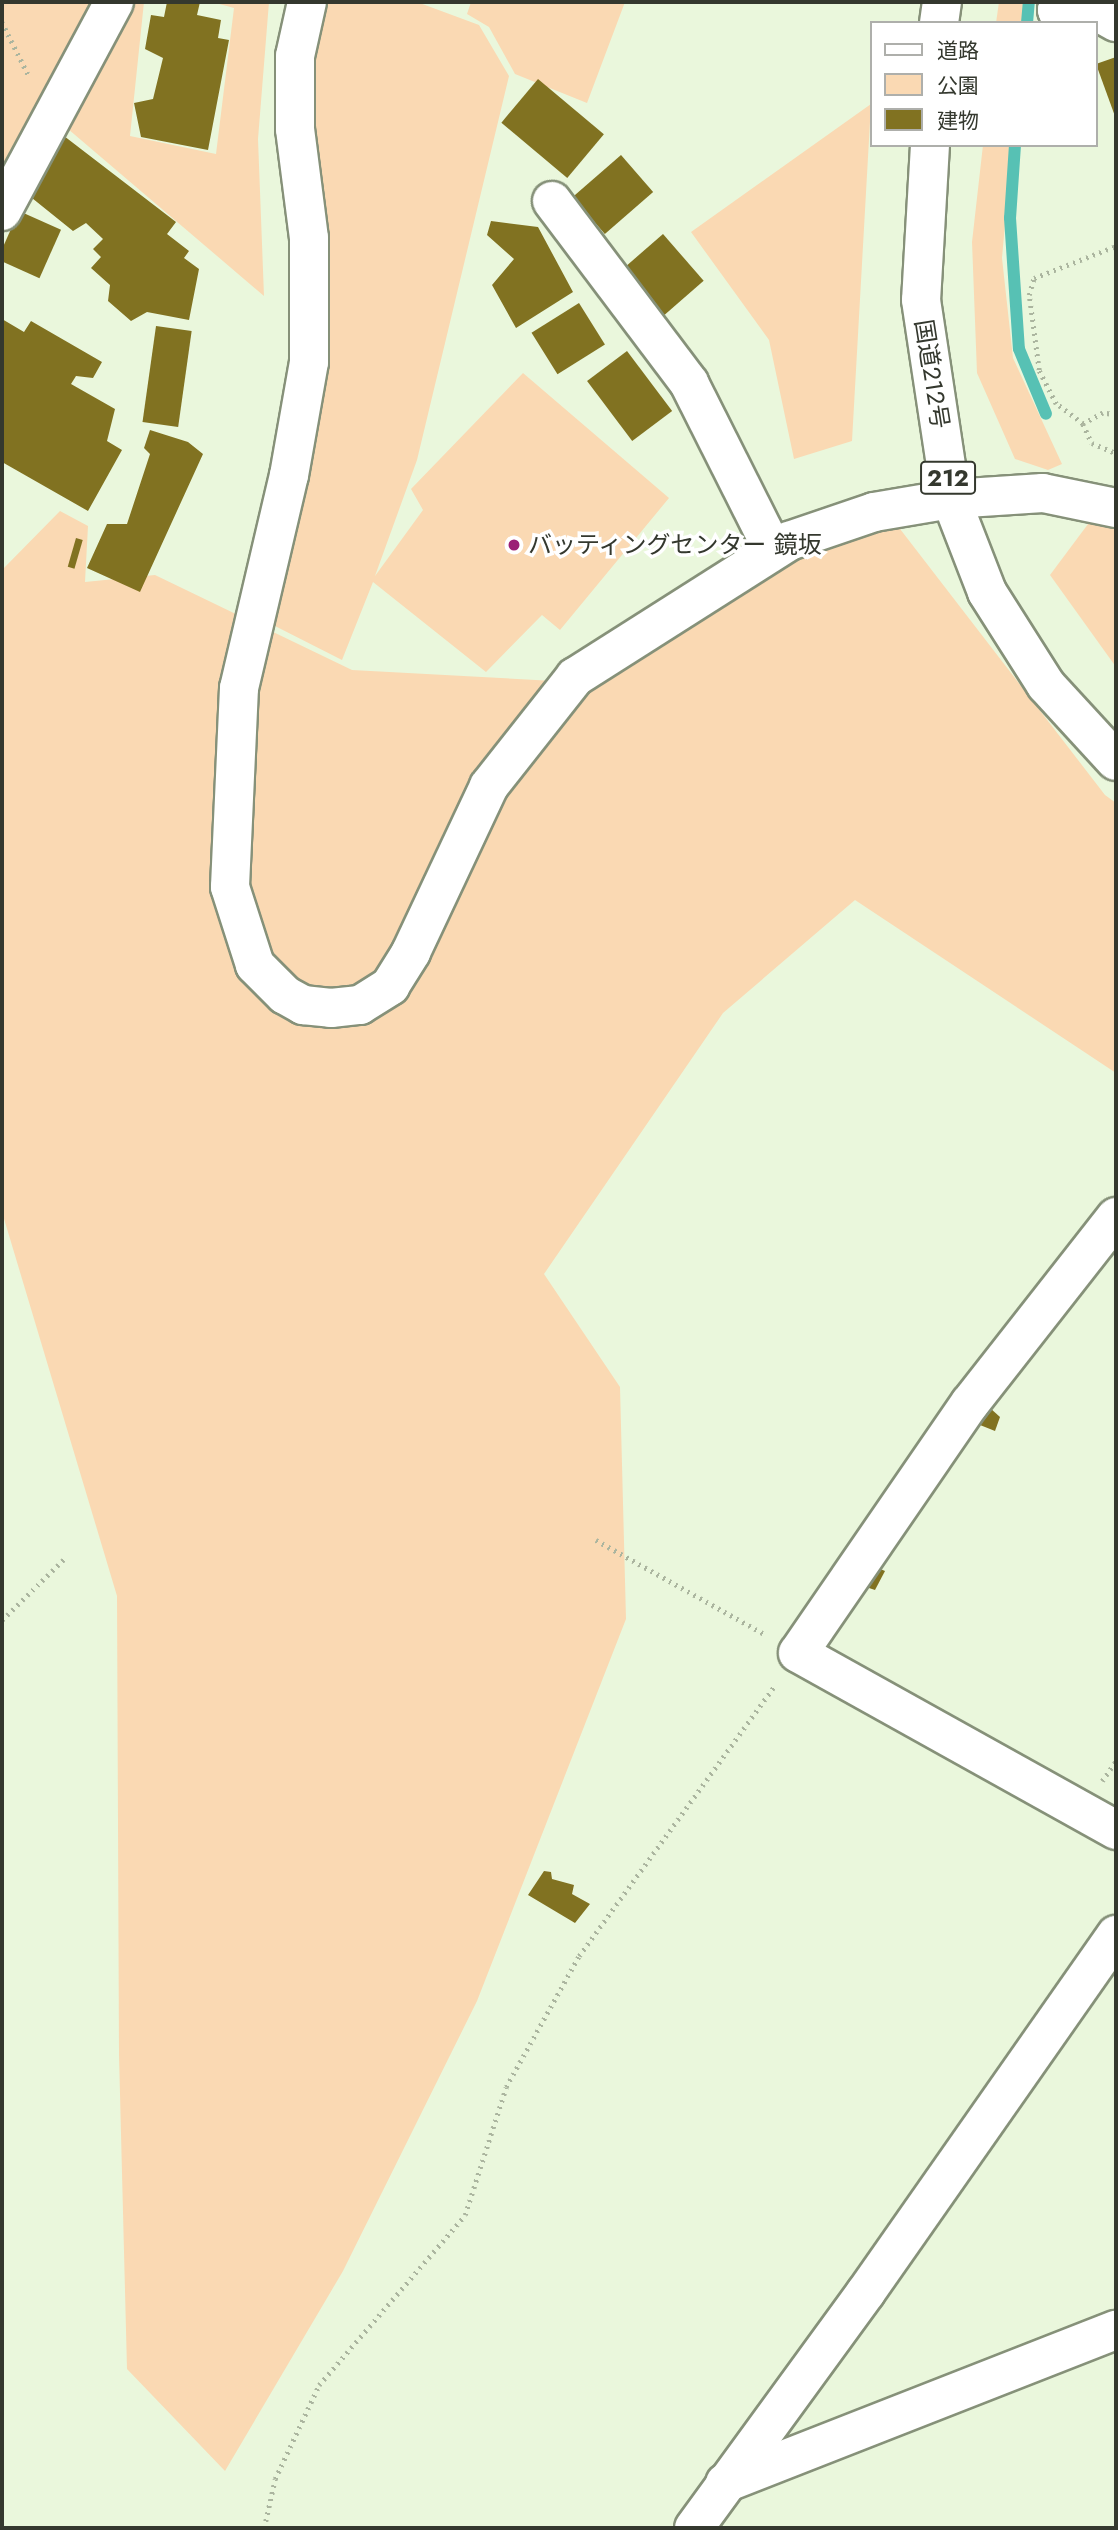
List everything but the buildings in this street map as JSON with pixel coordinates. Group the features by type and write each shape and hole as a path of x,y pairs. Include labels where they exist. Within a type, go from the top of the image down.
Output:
{"main road":[{"path":"2,211 114,2"},
{"path":"307,2 295,56 295,105 309,238 309,362 289,475 239,688 230,887 255,965 285,995 303,1005 360,1004 390,986 411,952 489,786 575,677 773,550 874,512 951,499 1043,493 1116,508"},
{"path":"939,21 942,2"},
{"path":"1061,21 1057,10 1096,11 1116,22"},
{"name":"国道212号","path":"930,147 921,300 951,499 988,592 1046,685 1116,761"},
{"path":"552,201 689,383 773,550"},
{"path":"1116,1217 970,1403 798,1653 1116,1830"},
{"path":"694,2528 866,2292 1116,1936"},
{"path":"725,2483 1116,2330"}],"path":[{"path":"2,22 29,75 25,86"},
{"path":"1116,246 1034,278 1029,295 1039,370 1056,404 1083,424 1092,443 1116,453"},
{"path":"1083,424 1103,413 1116,415"},
{"path":"264,2528 275,2479 319,2385 465,2215 506,2087 579,1956 798,1653 596,1540"},
{"path":"2,1620 65,1558"}],"green space":[{"path":"2,2 102,2 2,200"},
{"path":"128,2 144,2 130,136 216,154 234,8 212,2 269,2 258,139 264,296 61,123"},
{"path":"318,2 417,2 479,25 509,76 417,460 375,576 423,510 411,489 523,373 669,498 560,630 542,615 486,672 373,582 342,660 273,625 311,164 308,61"},
{"path":"471,2 625,2 587,103 515,74 489,27 467,14"},
{"path":"999,2 1028,2 1025,21 996,21"},
{"path":"870,105 852,441 794,459 769,340 691,232"},
{"path":"983,147 1012,147 1002,258 1013,358 1062,464 1048,470 1015,459 977,373 972,242"},
{"path":"60,511 88,526 85,582 155,575 352,670 591,683 805,553 897,525 1105,795 1116,803 1116,1073 855,900 723,1013 544,1274 620,1387 626,1619 477,2001 343,2271 225,2471 127,2369 119,2055 117,1596 2,1212 2,570"},
{"path":"1094,516 1116,524 1116,667 1050,575"}],"waterway":[{"path":"1027,21 1029,2"},
{"path":"1015,147 1010,218 1019,349 1046,414"}],"place":[{"name":"バッティングセンター 鏡坂","path":"514,545"}]}
